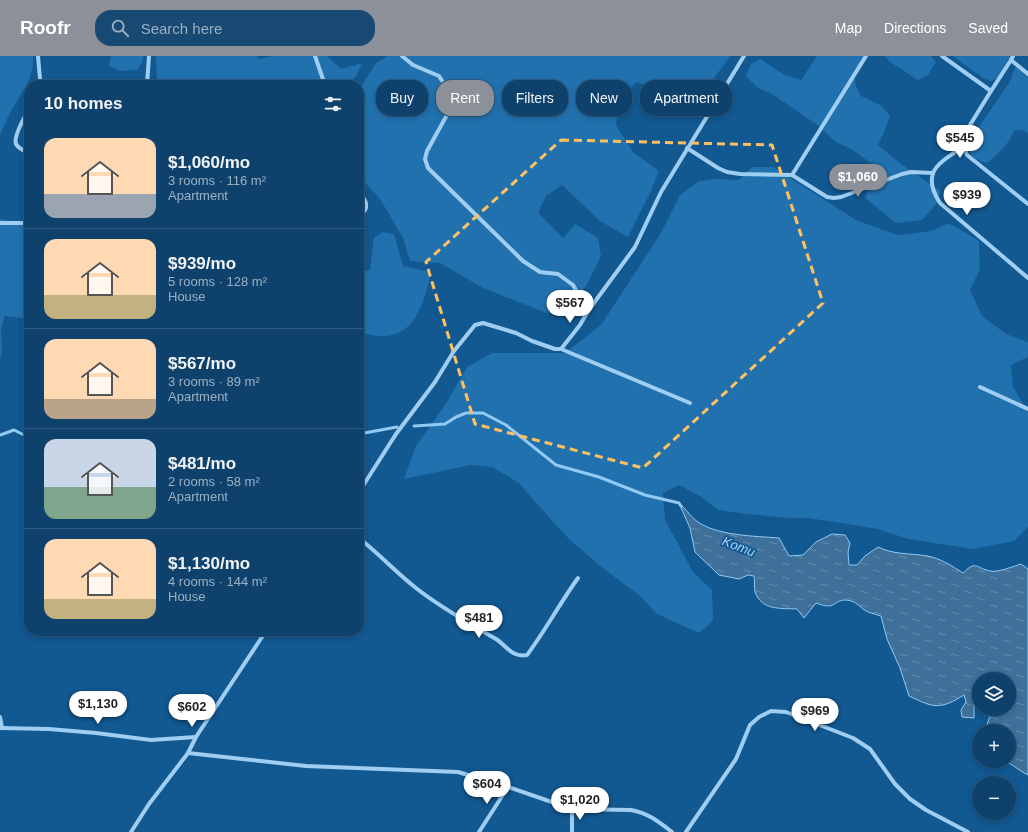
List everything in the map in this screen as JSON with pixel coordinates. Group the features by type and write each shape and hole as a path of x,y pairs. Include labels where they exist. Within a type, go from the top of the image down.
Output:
{"street":[{"path":"38,56 40,80"},
{"path":"147,80 149,56"},
{"path":"315,56 323,80"},
{"path":"402,56 413,65 440,76 448,90 451,102 448,113 427,151 425,159 428,168 523,261 540,272 558,274 573,286 588,311"},
{"path":"561,349 580,325 588,311 635,247 661,192 744,56"},
{"path":"792,175 866,56"},
{"path":"942,56 991,91"},
{"path":"1028,74 1012,58 965,133 963,140 963,147 967,155 1028,204"},
{"path":"24,119 15,140 16,145 24,151"},
{"path":"963,147 940,163 933,173 932,183 935,195 940,203 1028,278"},
{"path":"688,148 718,168 727,172 740,174 792,175 827,197 834,198 902,174 911,172 933,173"},
{"path":"364,198 366,200 364,210"},
{"path":"0,223 24,223"},
{"path":"364,484 396,434 435,382 454,351 476,325 483,323 516,333 547,346 561,349 690,403"},
{"path":"980,387 1028,409"},
{"path":"364,542 416,588 450,612 498,640 514,654 520,657 527,655 541,636 559,604 578,578"},
{"path":"131,832 149,804 188,753 196,737 261,636"},
{"path":"686,832 736,759 750,725 759,717 771,711 786,712 853,738 870,749 895,784 910,799 926,810 968,832"},
{"path":"0,717 1,728 49,729 151,740 196,737"},
{"path":"188,753 306,766 458,772 572,809 631,810 640,812 655,819 672,832"},
{"path":"479,832 508,787"},
{"path":"572,809 572,832"}],"highlighted area":[{"path":"561,140 772,145 823,303 643,468 475,424 426,262"}],"shaded area":[{"path":"0,56 33,56 32,72 29,80 24,80 24,89 10,113 0,136"},
{"path":"111,56 143,56 143,60 137,70 120,71 109,66"},
{"path":"156,56 257,56 259,59 272,56 327,56 341,69 362,63 356,76 352,80 157,80"},
{"path":"388,56 730,56 714,80 640,80 640,83 636,82 632,86 632,80 576,80 576,116 617,116 616,125 633,152 659,171 651,191 628,237 600,221 562,185 546,196 538,213 563,238 575,224 598,238 601,256 586,286 568,309 549,314 483,288 440,263 410,261 403,238 380,199 364,181 364,82 376,63"},
{"path":"817,56 869,56 854,73 856,86 861,96 882,106 890,116 878,145 901,164 940,191 937,203 922,220 896,223 865,198 871,183 885,174 853,150 836,142 816,124 772,94 758,88 746,76 751,64 760,59 783,74 801,80"},
{"path":"885,56 931,56 936,62 928,75 918,80 890,62"},
{"path":"953,56 1010,56 999,78 991,81 983,78"},
{"path":"1017,63 1028,71 1028,133 1022,130 1014,131 1003,148 995,156 987,163 981,161 976,159 970,153 969,149 971,140 1009,83"},
{"path":"752,167 773,167 856,220 897,235 932,231 949,223 979,241 980,269 970,290 982,316 1006,334 1028,342 1028,357 1011,365 1013,387 1028,412 1028,527 1014,541 973,549 908,539 878,529 841,523 808,518 789,518 718,510 700,496 679,485 663,493 665,520 693,572 712,590 713,621 699,633 657,614 640,596 599,565 569,539 519,483 492,467 470,465 404,479 416,446 447,402 467,367 492,353 565,353 601,325 661,233 680,195 699,181 715,179 739,180"},
{"path":"0,219 17,222 24,221 24,318 5,316 1,329 2,353 0,360"},
{"path":"382,232 394,234 403,266 431,272 423,302 417,314 410,324 401,331 390,335 376,336 364,333 364,271 370,270 374,238"}],"water":[{"path":"679,503 695,520 709,528 739,535 779,538 789,556 803,555 816,542 832,534 845,535 850,543 848,552 849,565 857,565 865,556 878,547 896,553 932,557 963,573 971,566 977,566 986,570 994,571 1021,564 1028,569 1028,775 1016,768 1016,724 987,724 990,716 1016,716 1016,672 972,672 972,716 974,716 974,718 962,717 961,710 966,702 964,695 949,703 937,706 925,703 909,696 900,668 887,639 881,616 867,612 849,600 842,600 831,606 816,603 804,618 797,609 773,607 762,603 755,592 754,576 748,575 739,579 719,575 695,552 690,528"}],"waterway":[{"name":"Komu","path":"414,426 445,424 466,413 483,413 506,425 556,465 599,477 645,495 679,503 681,506"},
{"name":"Komu","path":"364,433 397,427"},
{"name":"Komu","path":"0,435 14,430 24,435"}]}
